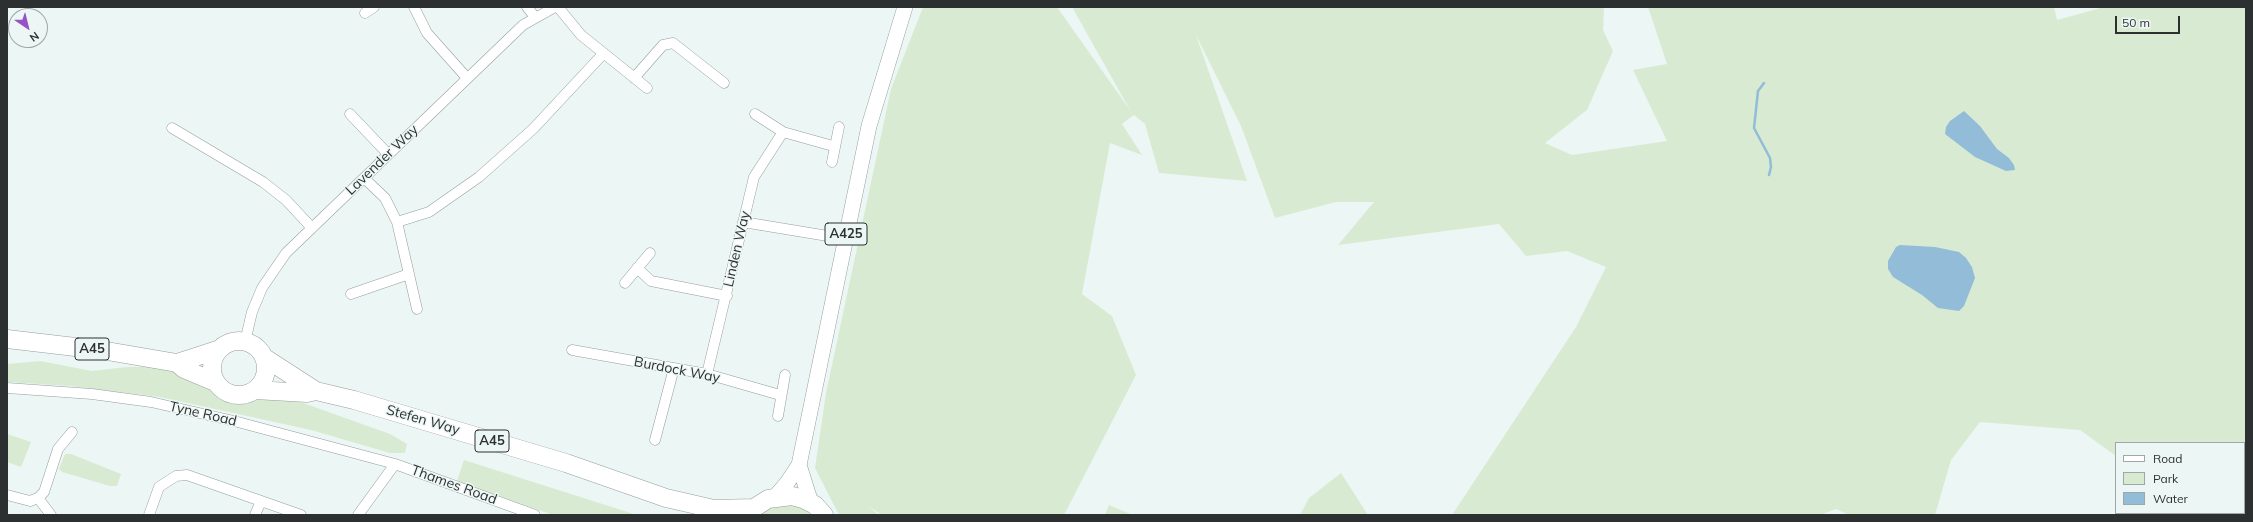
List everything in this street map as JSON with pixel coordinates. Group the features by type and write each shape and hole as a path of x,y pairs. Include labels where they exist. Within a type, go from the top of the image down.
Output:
{"highway":[{"name":"A45","path":"7,339 101,350 177,363 220,349"},
{"path":"236,341 245,342 253,345 265,358 266,376 255,390 242,395 229,394 215,382 212,364 220,349 236,341"},
{"name":"Stefen Way","path":"265,358 316,391 425,420 621,481 666,498"},
{"name":"A45","path":"177,363 184,369 215,382"},
{"name":"Stefen Way","path":"255,390 307,393 316,391"},
{"path":"751,512 775,497 792,496 811,503 824,515"},
{"name":"A45","path":"666,498 714,509 751,512"},
{"name":"A45","path":"666,498 690,515"}],"main road":[{"name":"A425","path":"799,465 869,126 905,7"},
{"path":"775,497 799,465"},
{"path":"799,465 811,503"}],"street":[{"path":"365,13 374,7"},
{"path":"414,7 427,33 467,78"},
{"path":"528,7 535,17"},
{"path":"557,7 581,35 647,88"},
{"name":"Lavender Way","path":"245,342 252,312 262,288 286,253 523,25 535,17 557,7"},
{"path":"634,78 663,44 673,43 724,82"},
{"path":"397,222 429,212 479,177 533,129 603,54"},
{"path":"350,114 388,154"},
{"path":"755,114 783,132 833,146"},
{"path":"832,162 833,146 839,127"},
{"path":"172,128 263,182 286,200 312,228"},
{"name":"Linden Way","path":"707,374 727,296 754,177 783,132"},
{"path":"364,178 385,198 397,222 417,309"},
{"path":"743,222 846,238"},
{"path":"624,283 650,253"},
{"path":"637,268 651,281 727,296"},
{"path":"351,294 409,274"},
{"name":"Burdock Way","path":"572,350 707,374 780,395"},
{"path":"655,440 674,368"},
{"path":"778,416 780,395 785,374"},
{"name":"Tyne Road","path":"7,388 92,394 150,402 280,432 395,464"},
{"path":"7,495 30,501 38,498 44,492 58,450 72,432"},
{"path":"358,515 395,464"},
{"name":"Thames Road","path":"395,464 535,515"},
{"path":"149,515 159,487 176,476 187,475 200,478 301,515"},
{"path":"38,498 51,515"},
{"path":"255,515 261,501"}],"green space":[{"path":"923,7 1057,7 1130,110 1072,7 1604,7 1603,30 1613,51 1587,110 1545,143 1572,155 1667,141 1633,70 1667,64 1648,7 2054,7 2057,20 2104,7 2246,7 2246,498 2245,442 2115,442 2115,455 2080,430 1980,422 1951,460 1935,515 1849,515 1836,509 1820,515 1452,515 1576,327 1606,267 1567,251 1526,256 1499,224 1338,245 1374,202 1336,202 1275,218 1241,126 1196,35 1247,181 1159,173 1145,124 1134,115 1122,124 1142,155 1110,143 1082,294 1112,316 1136,375 1064,515 882,515 868,506 879,515 841,515 838,513 815,468 826,393 891,89"},
{"path":"40,361 92,371 127,367 166,367 179,371 199,386 245,397 264,389 390,434 407,444 405,453 390,453 311,430 160,397 70,386 7,382 7,364"},
{"path":"7,434 31,442 21,467 7,462"},
{"path":"65,454 71,454 121,474 117,486 110,486 62,472 59,469"},
{"path":"464,460 637,515 553,515 457,481"},
{"path":"1341,473 1368,515 1300,515 1309,498"},
{"path":"793,504 804,509 811,515 757,515 768,507"},
{"path":"1109,505 1133,515 1105,515"}],"water":[{"path":"1964,111 1980,126 1997,149 2009,158 2014,165 2015,170 2006,171 1975,157 1945,134 1946,127 1950,121"},
{"path":"1900,245 1935,247 1959,252 1966,258 1972,267 1975,278 1964,306 1959,311 1938,308 1922,295 1893,277 1888,269 1888,261 1896,247"}],"waterway":[{"path":"1764,83 1758,91 1754,128 1770,158 1771,167 1769,175"}]}
